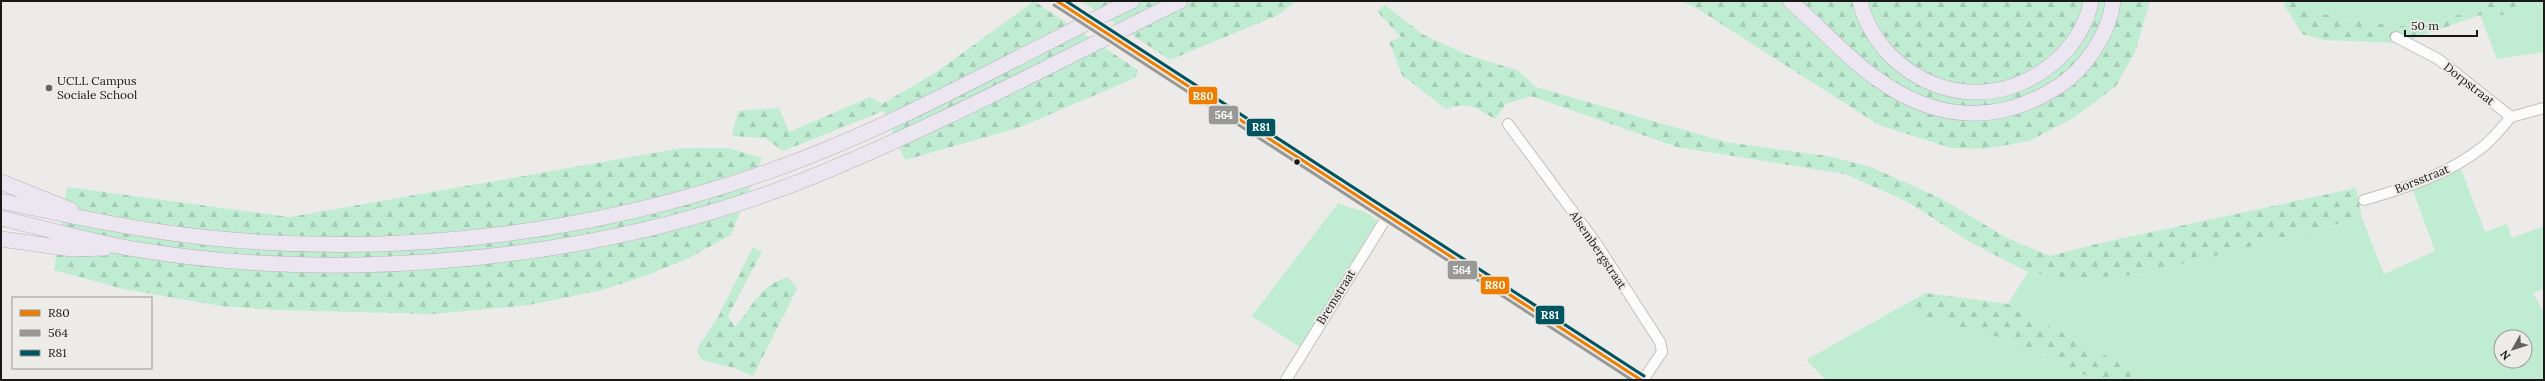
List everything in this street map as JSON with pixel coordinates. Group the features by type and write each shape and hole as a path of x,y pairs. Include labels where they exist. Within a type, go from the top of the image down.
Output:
{"highway":[{"path":"1,201 89,220 212,238 279,243 360,244 481,237 560,226 646,207 789,164 915,110 1132,1"},
{"path":"1,218 126,248 202,258 280,264 375,264 486,257 565,245 651,227 789,185 840,165 926,127 1180,1"},
{"path":"1790,1 1875,78 1904,96 1936,111 1974,115 2010,110 2048,93 2070,78 2089,58 2104,30 2113,1"},
{"path":"1860,1 1870,28 1882,48 1898,63 1916,77 1945,89 1976,93 2006,89 2041,73 2071,46 2082,26 2091,1"},
{"path":"1,182 60,204 89,220"},
{"path":"1,239 72,249 126,248"}],"main road":[{"path":"1057,1 1642,380"}],"street":[{"name":"Dorpstraat","path":"2396,37 2438,60 2511,117"},
{"path":"2511,117 2544,108"},
{"name":"Borsstraat","path":"2364,200 2394,192 2451,169 2484,146 2511,117"},
{"name":"Alsembergstraat","path":"1508,124 1596,243 1660,342 1662,352 1642,380"},
{"name":"Bremstraat","path":"1286,380 1388,215"}],"green space":[{"path":"1034,1 1138,70 1135,78 1018,128 905,160 883,111 783,151 765,138 732,136 738,111 779,108 789,132 870,97 882,104 938,71"},
{"path":"1081,1 1297,1 1278,15 1170,60"},
{"path":"1678,1 2150,1 2135,52 2116,86 2075,117 2029,141 1985,149 1951,148 1879,125 1693,6"},
{"path":"2284,1 2306,1 2311,9 2319,13 2347,19 2398,26 2422,27 2479,8 2478,1 2522,1 2507,15 2480,15 2400,43 2324,40 2302,34 2284,5"},
{"path":"2306,1 2478,1 2479,8 2422,27 2412,27 2365,22 2319,13 2311,9"},
{"path":"2522,1 2544,1 2544,52 2497,59 2480,15 2507,15"},
{"path":"1385,5 1422,34 1470,56 1517,70 1536,87 1726,142 1828,156 1871,167 1940,198 2007,238 2050,256 2096,244 2356,188 2362,218 2143,274 2074,279 2028,272 1970,242 1906,201 1845,174 1677,147 1531,96 1506,104 1495,119 1472,107 1460,106 1446,109 1402,75 1389,42 1401,37 1377,11"},
{"path":"682,148 728,148 762,158 731,235 687,259 645,276 602,290 529,305 433,314 276,310 221,306 123,289 54,270 67,187 290,217"},
{"path":"2460,166 2485,232 2507,224 2512,238 2544,226 2544,289 2533,293 2544,313 2544,380 2152,380 2008,304 2028,272 2074,279 2143,274 2362,218 2384,274 2435,251 2412,188"},
{"path":"1338,203 1364,211 1377,221 1300,347 1252,316"},
{"path":"753,247 762,252 728,316 735,327 757,298 769,286 788,277 797,289 753,376 734,368 702,360 697,349 718,317"},
{"path":"1926,293 2008,304 2152,380 2095,380 2031,348 1992,335 1913,315 1902,306"},
{"path":"1902,306 1913,315 1992,335 2031,348 2095,380 1826,380 1806,360"}],"transit line":[{"name":"R80","path":"1057,1 1641,380"},
{"name":"R81","path":"1066,1 1644,376"},
{"name":"564","path":"1054,5 1632,380"}],"place":[{"name":"UCLL Campus Sociale School","path":"49,88"}]}
